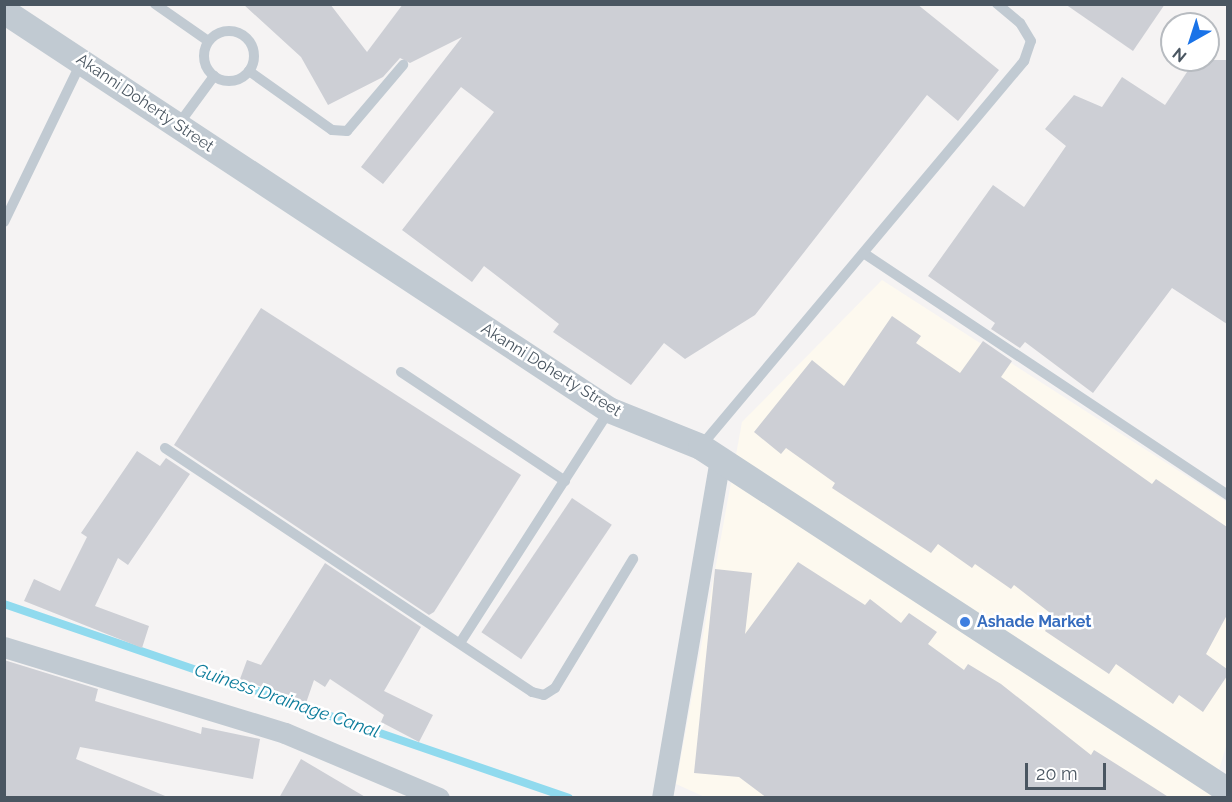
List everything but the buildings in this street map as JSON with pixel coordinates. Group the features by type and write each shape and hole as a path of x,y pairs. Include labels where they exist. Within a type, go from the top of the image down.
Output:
{"street":[{"name":"Akanni Doherty Street","path":"4,11 609,410 711,453 1227,791"},
{"path":"662,798 711,453"},
{"path":"4,647 285,734 439,798"}],"lane":[{"path":"155,4 208,41"},
{"path":"711,453 865,254 1024,61 1031,41 1020,22 997,4"},
{"path":"224,31 243,36 254,52 249,71 233,81 214,76 204,60 208,41 224,31"},
{"path":"4,222 82,61"},
{"path":"249,71 332,130 347,131 403,65"},
{"path":"178,125 214,76"},
{"path":"865,254 1227,495"},
{"path":"400,372 565,481"},
{"path":"459,644 609,410"},
{"path":"165,448 459,644 544,695 555,688 633,559"}],"shaded area":[{"name":"Ashade Market","path":"882,280 1227,502 1227,743 1211,797 707,798 676,784 742,422"}],"waterway":[{"name":"Guiness Drainage Canal","path":"4,604 569,798"}],"place":[{"name":"Ashade Market","path":"965,622"}]}
